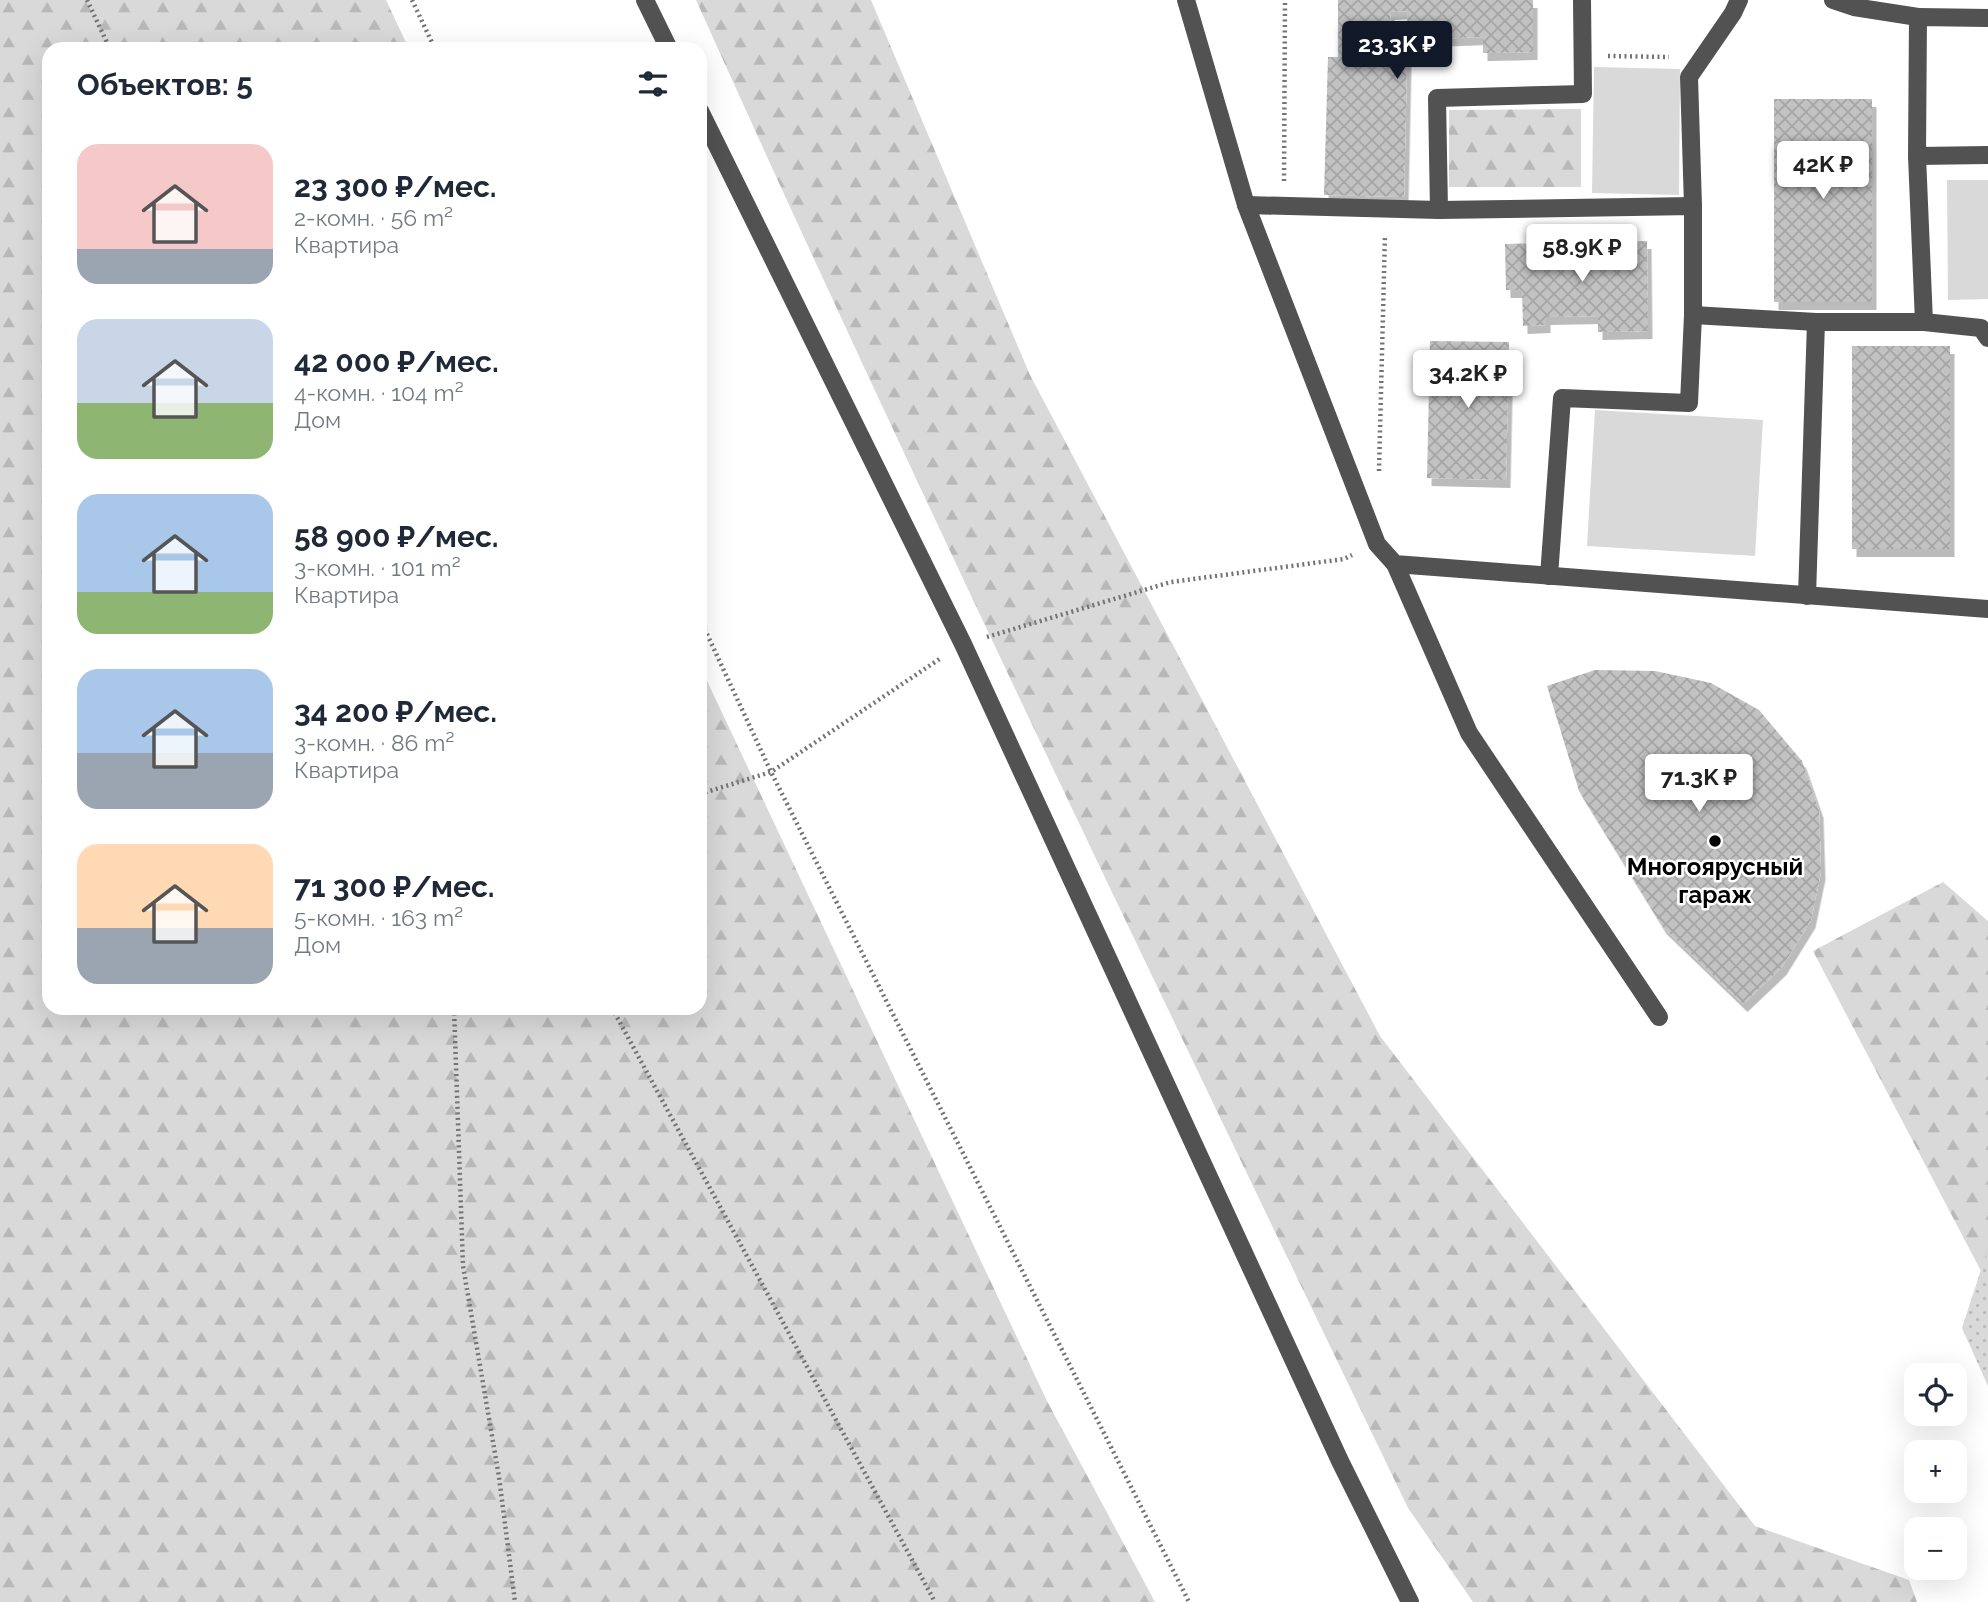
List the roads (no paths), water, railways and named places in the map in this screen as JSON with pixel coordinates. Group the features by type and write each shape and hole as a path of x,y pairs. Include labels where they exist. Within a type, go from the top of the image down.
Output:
{"lane":[{"path":"645,0 666,42"},
{"path":"1186,0 1246,205 1377,544 1395,564 1469,733 1659,1017"},
{"path":"1439,210 1437,98 1583,94 1582,0"},
{"path":"1549,576 1562,398 1689,403 1693,315 1693,206 1689,76 1733,13 1739,0"},
{"path":"1833,0 1854,7 1918,17 1988,18"},
{"path":"1918,17 1917,156 1924,322"},
{"path":"707,125 963,644 1328,1436 1410,1602"},
{"path":"1917,156 1988,155"},
{"path":"1246,205 1439,210 1693,206"},
{"path":"1693,315 1816,321 1924,322 1981,328 1988,338"},
{"path":"1807,596 1816,321"},
{"path":"1395,564 1988,609"}],"place":[{"name":"Многоярусный гараж","path":"1715,841"}]}
